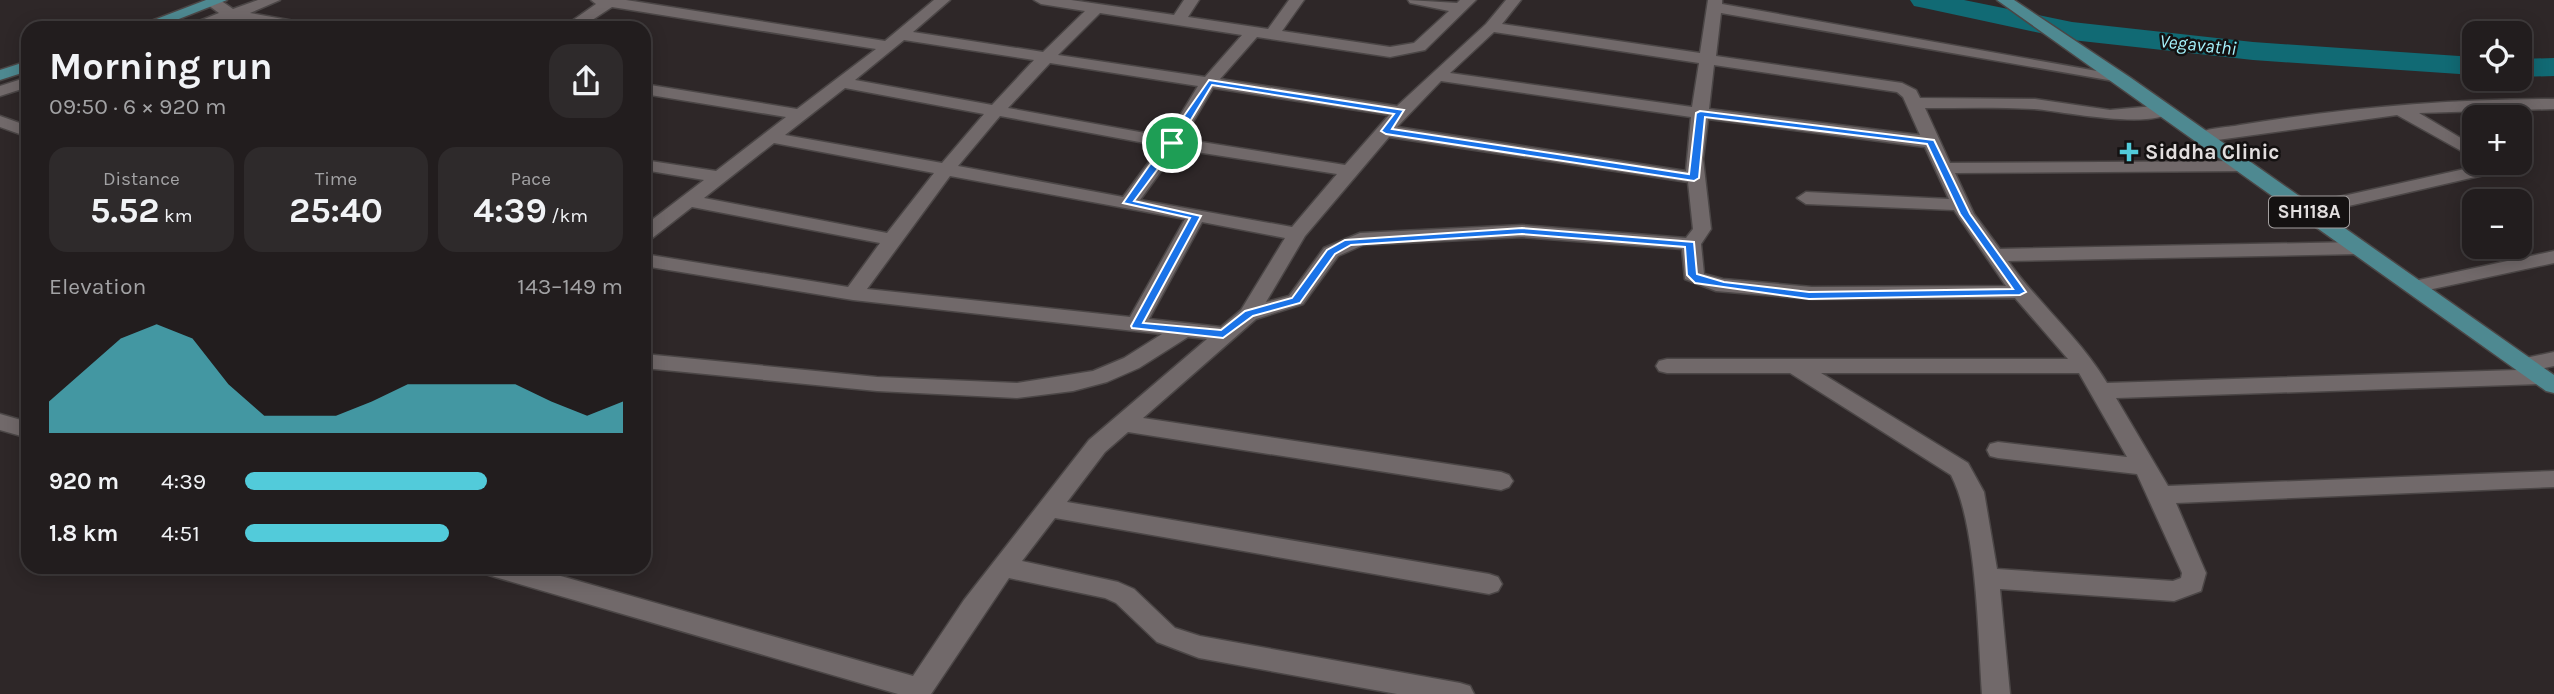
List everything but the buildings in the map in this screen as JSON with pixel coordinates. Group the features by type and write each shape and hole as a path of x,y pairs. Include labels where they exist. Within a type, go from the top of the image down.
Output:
{"main road":[{"path":"160,21 216,1"},
{"name":"SH118A","path":"2008,2 2125,81 2539,376"},
{"path":"0,75 21,68"}],"street":[{"path":"210,21 273,0"},
{"path":"651,228 943,0"},
{"path":"1041,0 1086,4 1251,34 1390,52 1419,47 1463,4"},
{"path":"1178,20 1192,0"},
{"path":"1271,36 1297,0"},
{"path":"1415,0 1463,4"},
{"path":"1249,314 1297,234 1349,171 1401,112 1491,27 1514,0"},
{"path":"216,1 231,14 268,21"},
{"path":"579,21 606,1 894,41 1044,58 1401,112"},
{"path":"853,294 890,239 944,169 1044,58 1086,4"},
{"path":"2020,292 1809,295 1699,281 1692,275 1690,244 1702,229 1694,178 1714,4 2125,81"},
{"path":"1491,27 1707,60 1890,84 1910,94 1961,205 2020,292 2086,366 2101,391 2161,495 2194,573 2192,584 2174,591 1986,578"},
{"path":"1128,203 1172,143 1209,82 1251,34"},
{"path":"1438,76 1931,142"},
{"path":"841,82 1172,143 1349,171"},
{"path":"0,91 21,84"},
{"path":"651,90 800,114"},
{"path":"1914,103 2035,104 2110,115 2165,110"},
{"path":"2203,137 2269,125 2399,109 2490,103 2554,104"},
{"path":"2399,109 2462,146"},
{"path":"0,121 21,129"},
{"path":"1386,131 1694,178"},
{"path":"768,137 1297,234"},
{"path":"651,165 716,176"},
{"path":"1944,168 2243,166"},
{"path":"2305,210 2462,175"},
{"path":"1806,198 1961,205"},
{"path":"687,200 890,239"},
{"path":"1136,326 1196,216"},
{"path":"519,574 918,692 973,607 1097,446 1249,314 1296,300 1331,252 1360,239 1522,231 1690,244"},
{"path":"1995,255 2358,248"},
{"path":"2414,287 2554,257"},
{"path":"651,261 853,294 1223,334"},
{"path":"651,362 746,374 913,387 993,390 1046,387 1096,378 1124,368 1182,331"},
{"path":"2101,391 2539,376 2554,359"},
{"path":"1667,366 2086,366"},
{"path":"1794,366 1960,469 1972,492 1986,578 1996,694"},
{"path":"0,422 21,428"},
{"path":"1123,423 1501,481"},
{"path":"1998,450 2145,467"},
{"path":"2161,495 2554,480"},
{"path":"1049,508 1489,584"},
{"path":"1003,567 1109,589 1125,596 1166,635 1199,647 1460,694"}],"waterway":[{"name":"Vegavathi","path":"1924,0 2072,31 2253,51 2462,65"},
{"name":"Vegavathi","path":"2532,68 2554,67"}],"place":[{"name":"Siddha Clinic","path":"2129,152"}],"route":[{"path":"1209,82 1401,112 1386,131 1694,178 1700,113 1931,142 1965,214 2020,292 1809,295 1724,285 1699,281 1692,275 1690,244 1522,231 1360,239 1331,252 1296,300 1249,314 1223,334 1136,326 1196,216 1128,203 1172,143 1209,82"}]}
